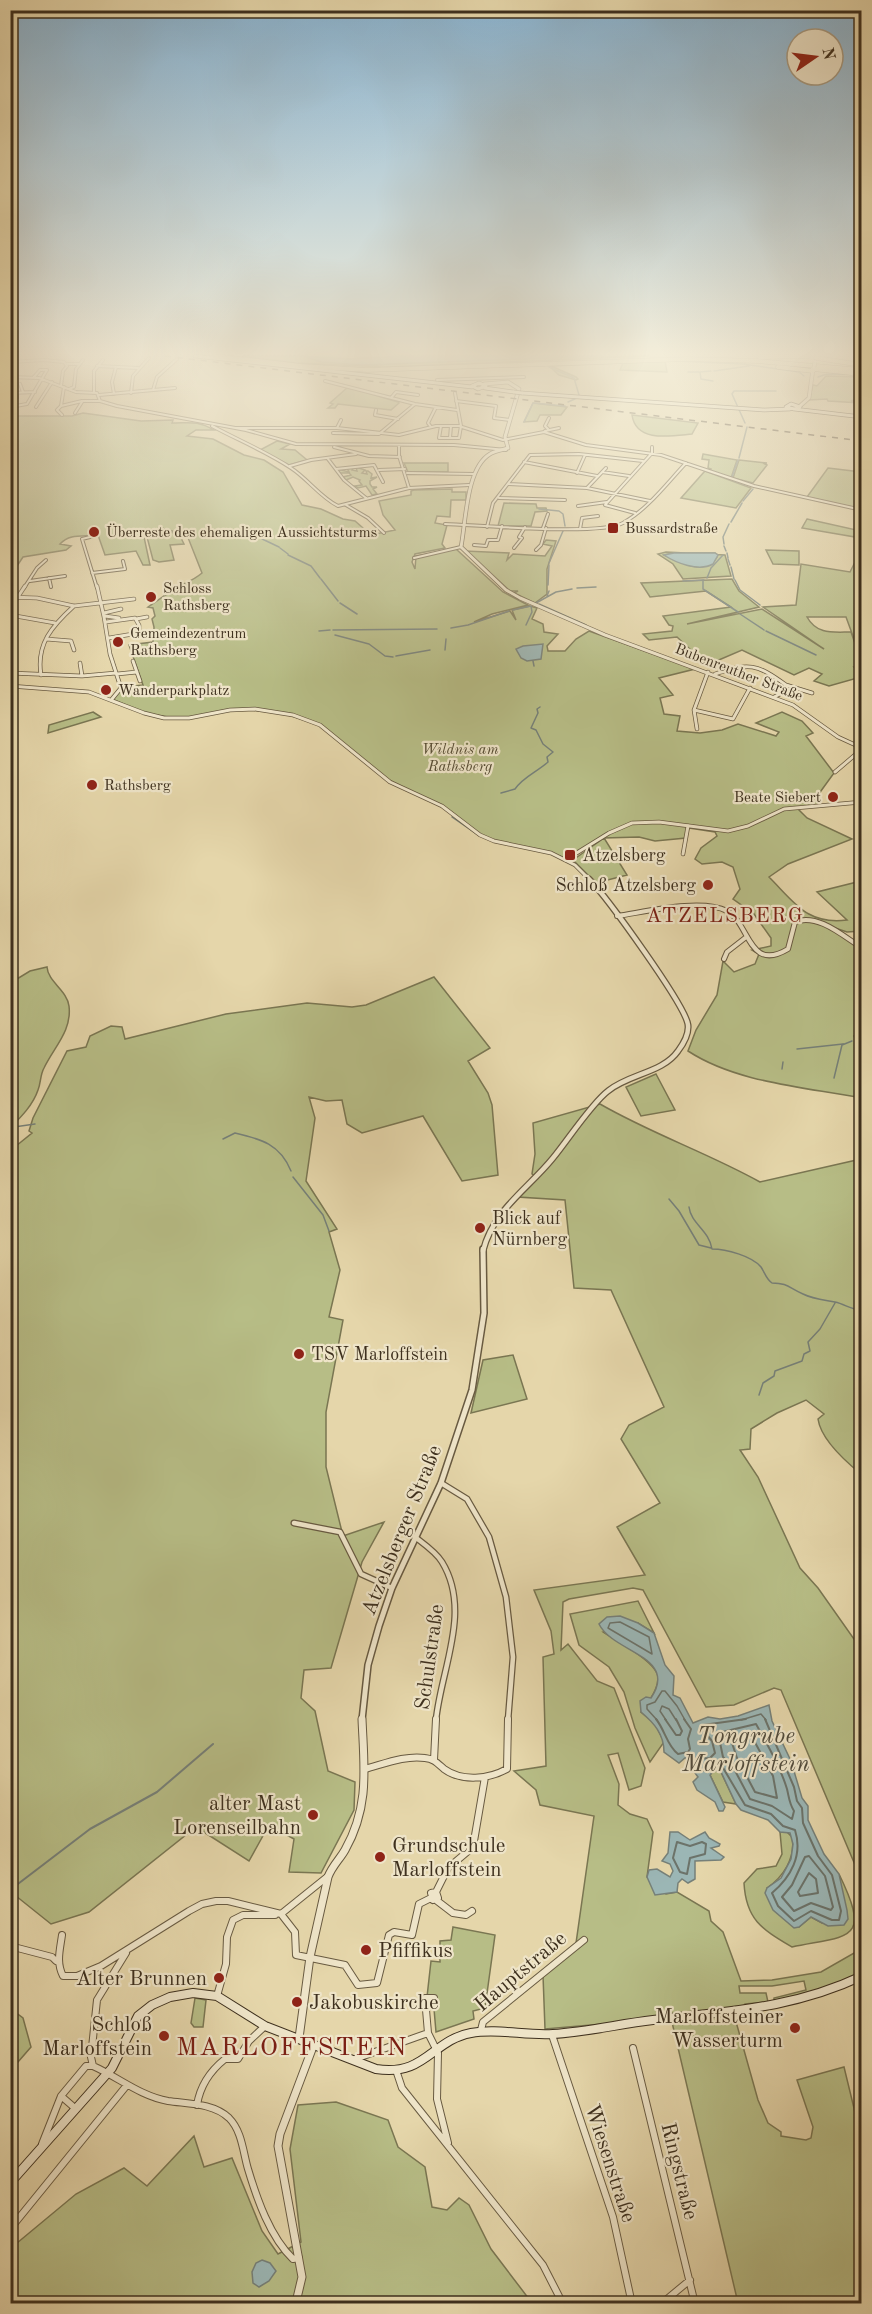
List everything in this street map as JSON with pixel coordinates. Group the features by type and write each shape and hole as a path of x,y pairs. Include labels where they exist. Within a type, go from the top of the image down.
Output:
{"main road":[{"name":"Hauptstraße","path":"397,2073 417,2066 455,2037 481,2031 552,2034 772,2007 819,1995 861,1976"},
{"path":"10,2182 109,2073 119,2057 132,2025 145,2010 182,1994 198,1993 217,1996 265,2026 383,2071 397,2073"}],"street":[{"path":"285,464 315,490 338,506 409,488 470,485"},
{"path":"289,466 299,464"},
{"path":"332,464 344,480 366,498"},
{"path":"403,464 407,473 409,488"},
{"path":"414,558 461,547 470,485 481,464"},
{"path":"487,526 493,503 523,464"},
{"path":"534,464 597,476"},
{"path":"577,473 581,464"},
{"path":"635,513 605,505 640,464"},
{"path":"445,524 580,529 616,526 651,501 685,464"},
{"path":"689,464 762,488 861,510"},
{"path":"336,469 373,465 383,482"},
{"path":"587,488 606,468"},
{"path":"378,470 405,469"},
{"path":"602,472 629,476"},
{"path":"407,473 474,474"},
{"path":"508,484 587,488 651,501"},
{"path":"498,498 565,500"},
{"path":"578,506 608,502"},
{"path":"345,505 368,518 384,533"},
{"path":"536,550 541,545 548,514"},
{"path":"580,529 582,518 598,516"},
{"path":"474,545 486,546 488,540 498,540 502,526"},
{"path":"514,548 522,538 519,537 525,526"},
{"path":"98,535 81,538 101,603 108,642 121,688 112,699"},
{"name":"Bubenreuther Straße","path":"461,547 506,590 542,608 633,646 774,697 803,710 836,735 861,749"},
{"path":"10,609 37,568 46,560"},
{"path":"92,573 125,569 123,561"},
{"path":"29,581 65,576"},
{"path":"49,578 51,586"},
{"path":"10,597 56,601 74,606 134,599"},
{"path":"41,675 38,658 46,639 55,623 74,606"},
{"path":"104,615 121,609"},
{"path":"10,615 55,623"},
{"path":"104,615 127,619"},
{"path":"106,622 147,617"},
{"path":"109,638 138,633 140,625 136,619"},
{"path":"71,634 74,650"},
{"path":"46,639 71,640"},
{"path":"10,642 10,649"},
{"path":"133,661 140,681"},
{"path":"80,663 82,676"},
{"path":"715,674 741,664 769,673 786,685 812,693"},
{"path":"10,673 82,676 137,672"},
{"path":"698,729 694,710 708,672"},
{"path":"774,697 782,693 786,685"},
{"path":"10,686 75,689 112,699 144,713 164,718 189,718 230,710 255,709 282,712 312,721 332,732 390,782 442,807 480,835 494,841 544,851 567,859 609,833 632,823 659,822 716,830 739,830 784,809 861,802"},
{"path":"694,710 734,719 750,687"},
{"path":"835,772 861,749"},
{"path":"683,854 688,826"},
{"name":"Atzelsberger Straße","path":"299,2038 310,1958 328,1877 332,1867 345,1850 359,1820 365,1788 362,1719 365,1683 376,1636 392,1588 441,1483 472,1390 484,1313 483,1251 487,1235 493,1221 551,1161 606,1092 669,1060 686,1038 688,1026 684,1011 619,919 582,871 567,859"},
{"path":"619,919 682,907 726,911 733,916 745,938 756,951 772,954 785,951 791,943 795,922 805,918 820,922 861,948"},
{"path":"724,959 727,952 745,938"},
{"path":"364,1769 411,1758 434,1760 445,1769 458,1775 499,1775 507,1769 513,1657 507,1597 489,1537 466,1499 441,1483"},
{"path":"294,1523 340,1532 361,1574 392,1588"},
{"name":"Schulstraße","path":"415,1537 441,1561 447,1570 455,1603 455,1618 437,1708 434,1760"},
{"path":"10,1947 52,1957 60,1973 70,1978 101,1966 126,1952 202,1904 228,1901 278,1914 295,1932 296,1955 345,1965 358,1985 377,1983 389,1935 394,1932 412,1935 420,1904 438,1896 436,1892 448,1868 473,1847 485,1776"},
{"path":"217,1996 226,1964 226,1937 233,1920 243,1915 278,1914 310,1893 322,1879 328,1877"},
{"path":"433,1899 453,1913 466,1915 472,1911"},
{"path":"56,1961 62,1935"},
{"name":"Hauptstraße","path":"481,2031 483,2022 584,1940"},
{"path":"93,2066 91,2057 97,2000 126,1952"},
{"path":"434,1998 425,1998 424,2006 428,2032 437,2049 439,2059 437,2099 449,2147"},
{"path":"197,2105 199,2089 225,2059 236,2061 240,2059 251,2038 265,2026"},
{"path":"354,2059 428,2032"},
{"name":"Wiesenstraße","path":"552,2034 613,2217 632,2304"},
{"path":"291,2304 297,2298 302,2277 278,2146 280,2134 314,2044"},
{"name":"Ringstraße","path":"633,2048 694,2304"},
{"path":"40,2151 43,2138 61,2096 86,2066 93,2066 109,2073 127,2085 157,2099 216,2110 229,2118 239,2136 249,2171 273,2231 289,2256 293,2259 298,2253"},
{"path":"397,2073 402,2088 543,2265 563,2304"},
{"path":"10,2229 103,2118 127,2085"},
{"path":"61,2096 77,2110"},
{"path":"661,2304 690,2280"}],"green space":[{"name":"Wildnis am Rathsberg","path":"11,464 270,464 283,472 302,505 355,521 371,535 395,530 383,515 379,501 411,495 411,491 414,490 452,489 452,492 466,492 466,500 451,500 450,517 437,516 435,523 447,525 442,544 445,548 415,554 412,562 415,569 416,556 456,549 503,592 528,605 492,614 474,622 510,611 516,620 512,610 530,606 537,608 532,619 543,624 544,632 558,634 547,646 548,651 565,651 576,639 589,631 695,669 659,678 673,695 660,698 664,714 680,716 677,731 700,733 722,730 738,724 776,736 779,732 756,723 782,712 802,721 813,733 806,736 834,773 816,799 819,805 797,808 807,818 852,839 788,864 769,877 803,910 822,919 833,921 847,920 817,892 861,881 861,931 847,932 832,927 861,948 861,1031 854,1036 857,1042 861,1043 861,1098 750,1077 707,1062 688,1051 696,1030 717,995 723,961 734,972 755,964 759,954 752,950 771,946 771,938 749,907 733,899 740,889 733,867 722,862 702,864 695,859 701,848 717,836 715,832 689,828 686,838 655,841 639,837 604,838 567,859 551,853 494,841 481,835 450,811 383,777 320,725 282,713 240,709 180,719 144,713 112,699 124,687 143,685 129,645 153,642 152,619 155,616 153,608 148,607 202,573 187,535 158,527 166,531 155,532 144,537 150,565 143,565 136,551 105,555 98,535 68,538 60,544 71,546 66,550 23,557 11,575"},
{"path":"404,464 448,464 448,472 408,472"},
{"path":"709,464 736,464 731,478 710,471 711,469 708,468"},
{"path":"738,464 767,465 753,483 733,478"},
{"path":"356,467 365,470 362,473 367,474 366,471 368,471 372,474 371,478 377,477 370,481 370,484 372,487 377,487 373,489 377,494 372,495 366,486 358,488 355,486 362,485 360,480 353,477 346,480 343,477 351,475 340,473 337,469 349,472 347,468 357,471"},
{"path":"828,468 861,472 861,509 807,497"},
{"path":"705,471 751,488 736,508 681,498"},
{"path":"504,503 536,504 537,508 546,508 547,511 535,512 531,526 498,526"},
{"path":"807,519 861,531 861,538 802,528"},
{"path":"158,532 171,532 180,536 184,544 170,545 174,560 159,562 153,560 147,537"},
{"path":"546,540 556,541 547,569 547,594 535,603 514,593 518,591 510,591 466,551 509,553 507,560 513,554 545,556 552,546 543,544"},
{"path":"766,550 799,551 799,565 773,564"},
{"path":"686,553 664,555 685,564 701,567 713,562 718,555 725,555 731,576 683,579 673,564 658,554"},
{"path":"855,562 861,563 861,658 846,617 807,617 821,630 851,632 859,655 856,656 860,660 854,667 861,672 861,677 829,686 814,681 822,674 809,668 794,675 742,650 707,665 677,637 649,640 643,634 672,631 673,626 669,625 663,616 731,607 706,591 650,597 641,583 732,579 739,591 759,607 687,624 762,609 824,649 763,607 796,605 801,564 850,572"},
{"path":"93,712 101,717 48,733 49,725"},
{"path":"604,838 627,875 596,883 573,860"},
{"path":"47,967 51,977 68,1000 68,1023 43,1071 33,1101 11,1127 11,980 30,971"},
{"path":"434,977 490,1048 468,1061 488,1093 492,1105 498,1175 462,1181 423,1116 362,1133 347,1124 342,1100 326,1101 309,1097 315,1118 306,1181 337,1229 329,1232 340,1270 329,1317 343,1320 326,1412 326,1467 343,1536 384,1522 362,1562 331,1668 304,1670 301,1698 315,1711 328,1771 355,1782 354,1810 321,1873 289,1872 294,1839 269,1825 249,1861 196,1827 89,1912 51,1924 11,1892 10,1144 16,1146 32,1133 29,1131 33,1118 67,1051 86,1047 90,1036 111,1026 122,1027 125,1039 226,1014 307,1003 352,1007 366,1005"},
{"path":"656,1074 675,1110 641,1116 626,1087"},
{"path":"600,1104 760,1182 861,1159 861,1474 829,1442 818,1419 824,1414 806,1400 777,1413 751,1429 750,1449 740,1450 758,1477 800,1568 818,1588 861,1649 861,1879 781,1690 774,1688 734,1705 706,1707 643,1590 633,1588 563,1602 561,1650 568,1644 597,1681 614,1688 645,1768 641,1786 629,1790 618,1753 608,1755 619,1784 618,1805 630,1814 647,1819 653,1832 647,1877 666,1894 677,1892 709,1911 711,1921 723,1932 741,1981 772,1980 821,1972 861,1949 861,1973 822,1995 774,2003 774,1998 806,1990 804,1981 772,1986 739,1986 740,1993 766,1993 768,2002 745,2004 741,2009 733,2011 758,2100 768,2123 781,2132 781,2136 806,2140 811,2138 813,2127 797,2080 844,2067 861,2137 861,2303 738,2303 671,2018 545,2029 543,1975 575,1950 594,1816 540,1805 536,1790 514,1771 546,1766 543,1657 554,1654 551,1631 534,1590 645,1575 617,1527 660,1503 621,1439 629,1425 664,1407 611,1290 574,1288 565,1200 518,1197 538,1178 532,1174 535,1154 533,1123"},
{"path":"513,1355 527,1399 471,1413 483,1360"},
{"path":"638,1601 654,1633 638,1623 603,1632 645,1659 657,1673 656,1688 641,1712 655,1724 664,1742 650,1762 635,1728 624,1692 609,1667 579,1645 570,1614"},
{"path":"714,1770 721,1772 736,1804 723,1802 710,1775"},
{"path":"780,1832 787,1832 792,1837 792,1852 783,1873 767,1888 799,1927 811,1917 822,1923 841,1889 839,1874 854,1912 854,1924 850,1931 841,1937 792,1947 764,1929 752,1915 745,1896 744,1883 757,1869 776,1866 782,1854"},
{"path":"453,1927 495,1935 485,2008 473,2011 474,2019 436,2032 433,1997 427,1997 431,1961 440,1962 440,1941 451,1940"},
{"path":"195,1998 206,2000 203,2027 194,2027 191,2023"},
{"path":"11,2009 23,2018 31,2047 11,2070"},
{"path":"336,2102 388,2120 398,2147 425,2167 432,2207 447,2210 459,2198 469,2205 491,2249 532,2303 11,2304 11,2248 76,2194 124,2168 147,2186 194,2136 204,2167 232,2158 262,2231 278,2254 301,2242 290,2149 298,2105"}],"water":[{"path":"715,553 718,555 713,564 695,567 664,555"},
{"path":"543,644 541,659 527,661 521,658 516,649 523,646"},
{"name":"Tongrube Marloffstein","path":"620,1616 654,1633 665,1665 674,1676 673,1695 680,1698 693,1723 708,1717 720,1719 738,1716 769,1705 772,1721 791,1761 802,1798 808,1806 808,1820 824,1854 839,1874 848,1919 844,1925 828,1926 811,1917 799,1927 794,1928 773,1910 765,1893 767,1888 781,1878 791,1859 793,1844 790,1833 780,1832 768,1820 741,1810 721,1772 714,1770 710,1775 725,1807 723,1811 719,1811 715,1802 697,1790 693,1782 698,1777 690,1761 685,1758 679,1763 664,1752 657,1729 641,1712 640,1701 646,1697 651,1698 657,1684 657,1673 641,1656 606,1634 599,1624 607,1617"},
{"path":"670,1832 678,1832 690,1840 705,1832 709,1838 720,1844 711,1848 724,1857 721,1860 695,1861 695,1879 688,1883 682,1879 678,1883 677,1892 655,1895 647,1877 649,1870 657,1869 670,1877 673,1871 670,1864 662,1861 668,1853"},
{"path":"262,2260 270,2263 276,2271 269,2281 259,2287 253,2283 252,2272 256,2263"}],"waterway":[{"path":"732,477 737,464"},
{"path":"732,480 747,485"},
{"path":"743,501 753,489"},
{"path":"731,522 742,503"},
{"path":"539,509 559,511 563,514 565,526"},
{"path":"724,544 723,537 729,524"},
{"path":"549,563 563,531"},
{"path":"242,536 258,537 279,547"},
{"path":"724,546 726,551"},
{"path":"280,548 288,554"},
{"path":"727,553 728,558"},
{"path":"288,555 311,566 320,578"},
{"path":"707,578 711,568 723,555"},
{"path":"728,559 730,565"},
{"path":"548,585 549,565"},
{"path":"731,567 734,579"},
{"path":"321,579 338,601"},
{"path":"683,581 703,580"},
{"path":"703,580 703,589 738,612"},
{"path":"735,580 740,590 760,605"},
{"path":"577,588 596,587"},
{"path":"536,603 556,592 572,589"},
{"path":"547,596 549,591"},
{"path":"340,603 357,614"},
{"path":"539,604 586,625"},
{"path":"513,610 531,606 532,612 526,625"},
{"path":"451,628 468,625 509,611"},
{"path":"740,614 764,630"},
{"path":"333,630 437,629"},
{"path":"319,631 330,630"},
{"path":"766,631 816,655"},
{"path":"335,635 369,644 385,656 393,657"},
{"path":"445,650 446,639"},
{"path":"396,656 430,650"},
{"path":"533,661 534,666"},
{"path":"501,793 515,789 548,762 547,757 553,752 543,744 536,730 531,728 538,713 537,709 540,707"},
{"path":"452,817 478,835"},
{"path":"834,1078 842,1045 852,1041"},
{"path":"797,1049 843,1044"},
{"path":"782,1069 783,1062"},
{"path":"10,1132 14,1127 35,1124"},
{"path":"223,1139 235,1133 269,1144 287,1162 291,1171"},
{"path":"10,1142 15,1139"},
{"path":"293,1177 323,1215 329,1231"},
{"path":"669,1199 679,1211 699,1245 711,1248"},
{"path":"689,1207 690,1213 707,1237 712,1249 745,1256 757,1263 772,1283 785,1285 811,1297 862,1310"},
{"path":"759,1395 763,1383 774,1376 775,1371 802,1361 804,1354 810,1351 808,1342 820,1329 835,1303"},
{"path":"10,1890 90,1829 157,1792 213,1744"}],"place":[{"name":"Bussardstraße","path":"613,528"},
{"name":"Überreste des ehemaligen Aussichtsturms","path":"94,532"},
{"name":"Schloss Rathsberg","path":"151,597"},
{"name":"Gemeindezentrum Rathsberg","path":"118,642"},
{"name":"Wanderparkplatz","path":"106,690"},
{"name":"Rathsberg","path":"92,785"},
{"name":"Beate Siebert","path":"833,797"},
{"name":"Atzelsberg","path":"570,855"},
{"name":"Schloß Atzelsberg","path":"708,885"},
{"name":"Blick auf Nürnberg","path":"480,1228"},
{"name":"TSV Marloffstein","path":"299,1354"},
{"name":"alter Mast Lorenseilbahn","path":"313,1815"},
{"name":"Grundschule Marloffstein","path":"380,1857"},
{"name":"Pfiffikus","path":"366,1950"},
{"name":"Alter Brunnen","path":"219,1978"},
{"name":"Jakobuskirche","path":"297,2002"},
{"name":"Marloffsteiner Wasserturm","path":"795,2028"},
{"name":"Schloß Marloffstein","path":"164,2036"}],"district":[{"name":"ATZELSBERG","path":"725,915"},
{"name":"MARLOFFSTEIN","path":"292,2046"}]}
